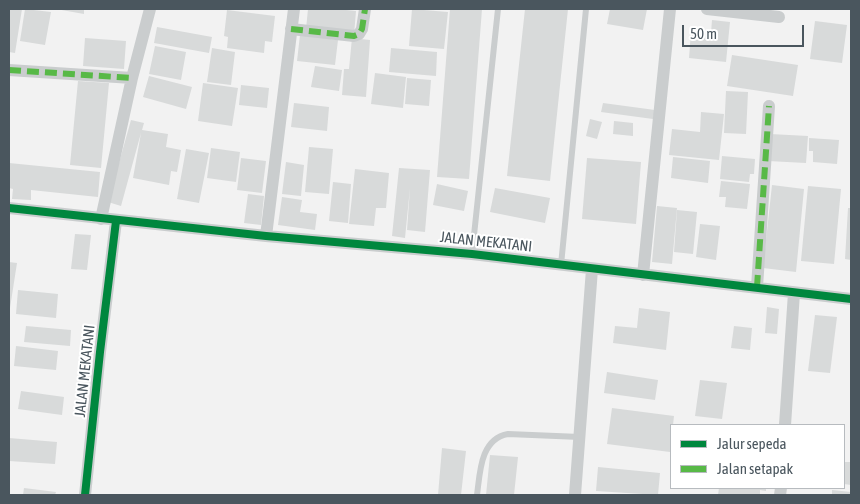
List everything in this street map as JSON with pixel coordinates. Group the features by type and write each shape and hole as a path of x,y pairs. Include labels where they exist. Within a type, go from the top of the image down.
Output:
{"street":[{"path":"101,219 132,78 150,9"},
{"path":"266,236 294,9"},
{"path":"291,29 354,36 359,34 362,28 365,9"},
{"path":"643,275 670,9"},
{"path":"707,9 779,17"},
{"path":"9,70 132,78"},
{"path":"757,287 769,106"},
{"name":"JALAN MEKATANI","path":"9,208 266,236 472,254 851,299"},
{"name":"JALAN MEKATANI","path":"85,495 116,221"},
{"path":"575,495 592,268"},
{"path":"785,424 794,293"}],"lane":[{"path":"472,254 498,9"},
{"path":"561,265 586,9"},
{"path":"477,495 481,462 493,440 499,436 508,434 580,437"}],"building":[{"path":"9,9 22,9 15,53 9,52"},
{"path":"25,9 51,12 45,45 20,41"},
{"path":"56,9 84,9 84,14"},
{"path":"308,9 356,11 354,35 306,29"},
{"path":"412,9 448,12 444,49 409,46"},
{"path":"450,9 482,9 469,179 437,177"},
{"path":"525,9 568,9 550,181 507,176"},
{"path":"610,9 647,9 643,30 607,24"},
{"path":"227,10 275,16 272,42 265,41 264,53 227,48 228,37 224,36"},
{"path":"712,20 730,22 726,62 689,58 691,31 711,33"},
{"path":"815,21 847,25 842,63 810,59"},
{"path":"157,27 212,37 209,53 154,43"},
{"path":"300,35 338,40 335,65 297,61"},
{"path":"85,38 126,41 124,69 83,66"},
{"path":"352,38 370,40 366,97 342,95 344,69 349,69"},
{"path":"155,46 186,52 181,80 149,74"},
{"path":"212,48 235,52 231,85 207,82"},
{"path":"391,48 437,52 436,76 389,72"},
{"path":"732,55 798,65 793,96 727,86"},
{"path":"315,66 342,70 339,91 311,87"},
{"path":"375,73 406,77 403,108 371,104"},
{"path":"149,76 192,87 186,109 143,97"},
{"path":"407,78 431,80 429,106 405,104"},
{"path":"78,81 109,83 101,168 70,165"},
{"path":"203,83 238,88 232,126 198,121"},
{"path":"241,85 269,88 267,108 239,105"},
{"path":"726,91 748,92 746,134 724,133"},
{"path":"294,103 329,107 327,131 291,127"},
{"path":"603,103 655,110 653,119 601,112"},
{"path":"701,112 724,114 719,160 669,155 672,129 700,132"},
{"path":"590,119 602,122 597,139 586,136"},
{"path":"131,120 144,123 142,130 168,134 166,147 181,150 177,172 171,171 169,185 133,178 141,133 121,206 108,202"},
{"path":"614,121 633,123 633,136 613,134"},
{"path":"770,134 808,136 806,163 768,161"},
{"path":"809,138 839,140 837,164 813,162 813,151 809,151"},
{"path":"309,147 333,149 329,194 305,192"},
{"path":"211,148 240,152 236,182 207,178"},
{"path":"186,149 209,153 199,203 177,199"},
{"path":"722,156 755,159 754,174 750,174 749,182 720,179"},
{"path":"673,157 710,161 708,183 671,178"},
{"path":"241,158 266,161 262,193 237,190"},
{"path":"587,158 641,162 636,224 582,219"},
{"path":"286,162 304,165 301,196 282,194"},
{"path":"9,163 100,172 98,197 31,190 31,200 12,199 13,189 9,188"},
{"path":"399,168 430,170 425,232 407,230 410,188 405,238 392,236"},
{"path":"355,169 389,173 386,208 376,208 374,226 349,224"},
{"path":"721,181 750,184 747,209 725,207 726,197 719,197"},
{"path":"333,182 351,184 348,223 329,221"},
{"path":"437,184 468,191 464,211 433,205"},
{"path":"772,185 804,189 796,272 763,268"},
{"path":"808,186 841,189 834,264 801,261"},
{"path":"495,188 550,198 545,223 490,212"},
{"path":"248,194 264,196 261,225 244,223"},
{"path":"282,197 302,200 300,212 317,214 315,230 278,225"},
{"path":"657,206 677,208 672,264 652,262"},
{"path":"848,208 851,208 851,260 845,259"},
{"path":"677,210 697,212 693,254 674,252"},
{"path":"700,224 720,226 716,260 696,257"},
{"path":"75,234 91,235 87,270 71,269"},
{"path":"9,262 17,263 10,308 9,307"},
{"path":"18,290 58,294 56,318 16,314"},
{"path":"767,307 779,309 777,334 765,333"},
{"path":"639,308 670,312 666,350 613,343 615,326 637,328"},
{"path":"815,315 837,317 830,373 808,371"},
{"path":"26,326 71,330 70,346 24,342"},
{"path":"734,326 752,328 750,350 731,348"},
{"path":"16,346 58,351 56,370 14,366"},
{"path":"607,372 658,380 655,400 604,393"},
{"path":"700,380 727,383 722,419 695,416"},
{"path":"21,391 64,397 62,415 18,409"},
{"path":"612,408 674,416 673,424 670,424 670,452 607,444"},
{"path":"9,438 57,442 55,464 9,461"},
{"path":"442,448 466,451 461,495 438,495"},
{"path":"490,455 518,457 514,495 486,495"},
{"path":"845,462 851,462 851,485 845,484"},
{"path":"598,467 660,473 658,495 596,491"},
{"path":"24,488 56,492 55,495 23,495"},
{"path":"719,489 766,489 766,491 760,490 760,495 718,495"},
{"path":"832,490 851,492 851,495 832,495"}],"marked path":[{"path":"291,29 354,36 359,34 362,29 365,9"},
{"path":"9,70 132,78"},
{"path":"757,287 769,106"}],"cycle path":[{"path":"9,208 266,236 472,254 851,299"},
{"path":"85,495 116,221"}]}
